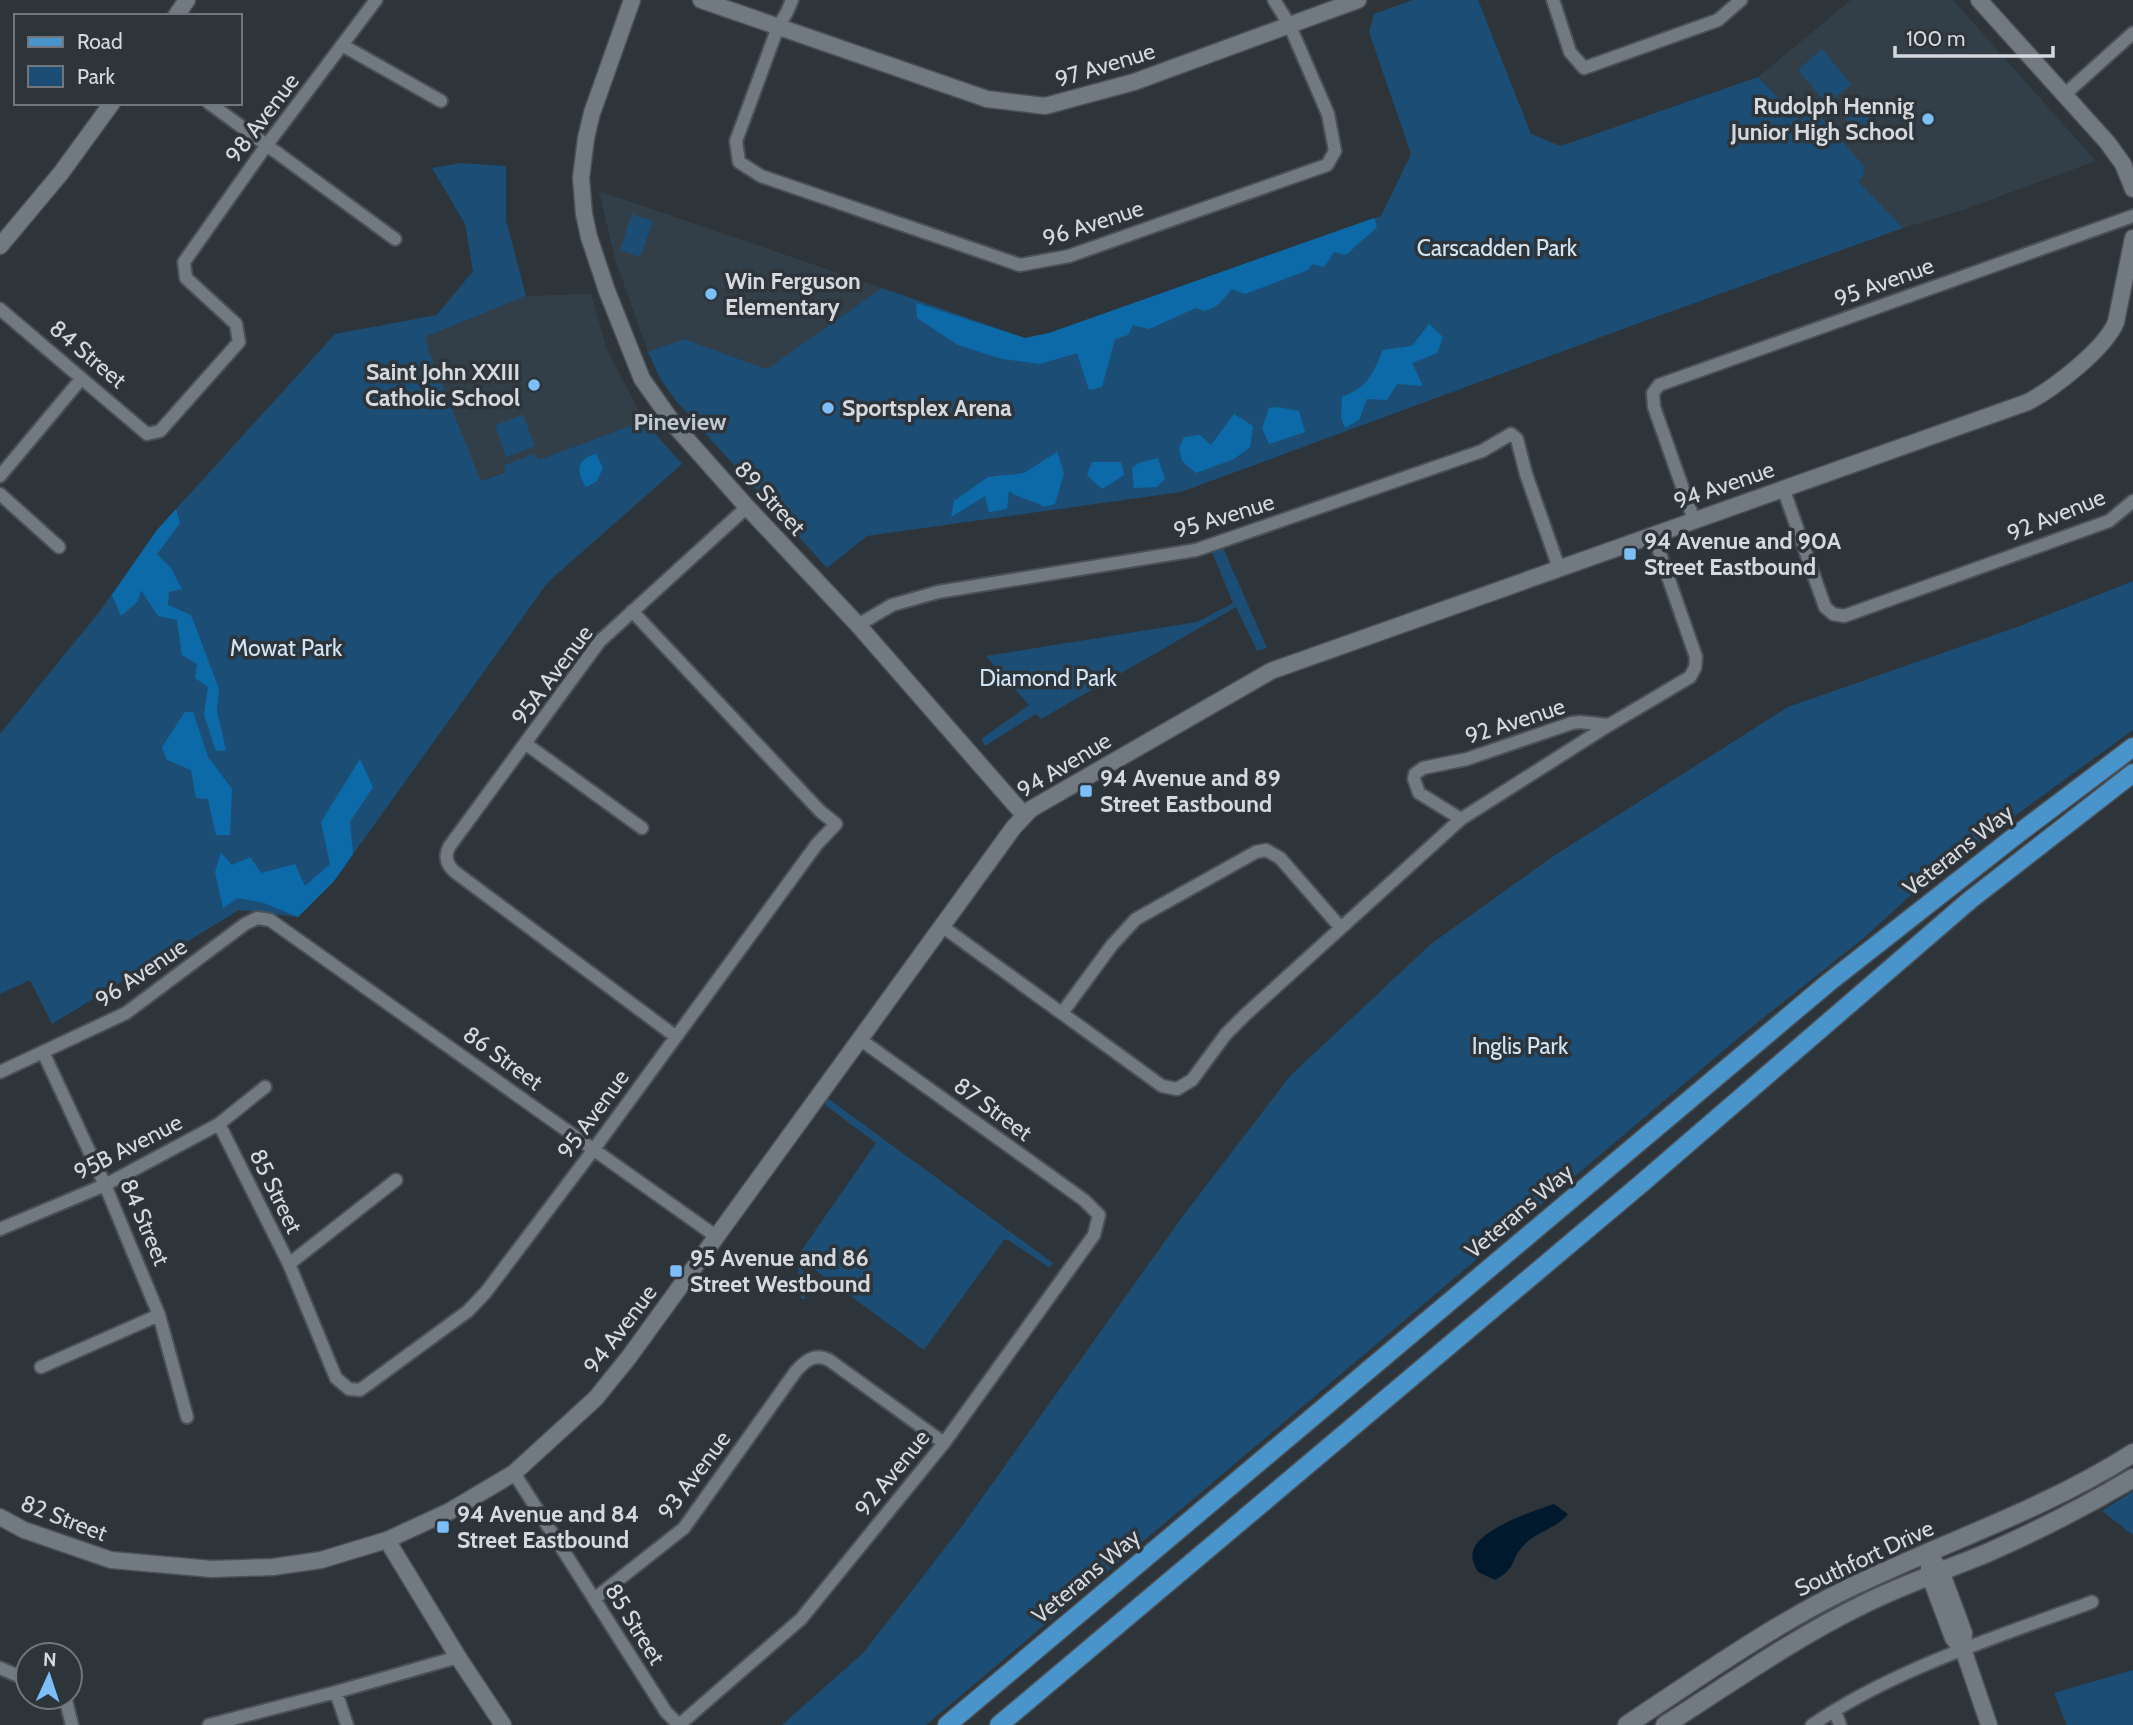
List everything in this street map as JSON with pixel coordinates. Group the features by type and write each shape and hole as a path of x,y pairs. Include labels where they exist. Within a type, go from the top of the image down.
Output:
{"main road":[{"name":"Veterans Way","path":"947,1725 1828,983 2133,747"},
{"name":"Veterans Way","path":"999,1725 1621,1201 1970,900 2133,773"},
{"name":"Southfort Drive","path":"1627,1725 1791,1620 1849,1588 2040,1504 2094,1478 2133,1453"},
{"name":"Southfort Drive","path":"1665,1725 1807,1634 1864,1604 2054,1521 2133,1478"}],"street":[{"name":"98 Avenue","path":"147,434 160,431 239,342 236,324 186,278 184,262 266,146 376,0"},
{"name":"89 Street","path":"632,0 588,125 581,178 583,215 607,291 642,379 667,417 858,625 1024,815"},
{"name":"97 Avenue","path":"701,0 987,99 1045,106 1134,82 1359,0"},
{"path":"778,27 792,0"},
{"path":"1274,0 1289,24"},
{"path":"1553,0 1570,52 1584,68 1718,20 1741,0"},
{"path":"1979,0 2115,153 2127,172 2133,189"},
{"name":"96 Avenue","path":"778,27 736,141 739,162 761,176 1020,265 1069,256 1327,165 1335,151 1328,114 1289,24"},
{"path":"2064,95 2133,33"},
{"path":"342,45 440,101"},
{"path":"0,246 61,173 111,105"},
{"path":"212,105 396,239"},
{"name":"95 Avenue","path":"1694,520 1654,407 1653,393 1664,382 2133,216"},
{"name":"94 Avenue","path":"111,1560 212,1569 273,1567 321,1560 387,1540 416,1527 450,1511 514,1473 596,1398 717,1237 1024,815 1260,676 1653,534 2014,408 2053,387 2104,342 2114,328 2133,238"},
{"name":"84 Street","path":"0,309 147,434"},
{"path":"0,476 81,379"},
{"name":"95 Avenue","path":"858,625 892,605 938,592 1196,550 1482,451 1508,435 1517,439 1526,474 1559,568"},
{"name":"92 Avenue","path":"1783,488 1822,601 1833,614 1849,615 2109,521 2133,501"},
{"path":"0,494 59,547"},
{"name":"95A Avenue","path":"675,1036 455,872 446,860 449,847 600,641 747,507"},
{"path":"1609,725 1685,681 1695,668 1696,657 1653,534"},
{"name":"95 Avenue","path":"349,1389 360,1390 468,1311 486,1292 817,844 836,824 820,811 632,611"},
{"name":"92 Avenue","path":"1461,818 1419,793 1414,784 1415,774 1419,770 1467,759 1572,723 1609,725"},
{"name":"92 Avenue","path":"1062,1013 1162,1086 1177,1089 1192,1080 1216,1047 1245,1015 1461,818 1609,725"},
{"path":"526,744 642,828"},
{"path":"943,928 1062,1013 1112,945 1136,919 1251,853 1266,850 1280,858 1341,928"},
{"name":"96 Avenue","path":"0,1072 125,1013 245,924 262,918"},
{"name":"86 Street","path":"262,918 277,923 717,1237"},
{"name":"87 Street","path":"861,1040 1084,1200 1099,1215"},
{"name":"84 Street","path":"43,1052 105,1185 159,1315 187,1417"},
{"name":"95B Avenue","path":"0,1229 105,1185 219,1124 265,1087"},
{"name":"85 Street","path":"219,1124 289,1264 337,1378 349,1389"},
{"path":"289,1264 396,1180"},
{"name":"92 Avenue","path":"679,1725 802,1619 944,1443 1094,1235 1099,1215"},
{"path":"41,1367 159,1315"},
{"name":"93 Avenue","path":"594,1599 684,1528 796,1371 808,1360 820,1356 829,1360 944,1443"},
{"name":"85 Street","path":"514,1473 666,1712 679,1725"},
{"name":"82 Street","path":"0,1517 24,1530 111,1560"},
{"path":"403,1567 406,1541 416,1527"},
{"path":"387,1540 503,1725"},
{"path":"348,1552 381,1556 403,1567"},
{"path":"1929,1554 1953,1638 1963,1649 1989,1725"},
{"path":"1812,1725 1911,1671 2092,1602"},
{"path":"209,1725 458,1657"},
{"path":"336,1692 347,1725"},
{"path":"1835,1711 1840,1725"}],"shaded area":[{"name":"Rudolph Hennig Junior High School","path":"1851,0 1953,0 2096,161 1960,211 1903,228 1758,77"},
{"path":"599,191 882,288 767,369 684,339 648,352 615,259"},
{"path":"1374,218 1377,227 1346,255 1334,252 1324,267 1312,264 1308,270 1245,294 1232,289 1218,305 1205,311 1196,308 1149,329 1133,325 1128,335 1115,339 1102,387 1089,390 1077,353 1040,364 1002,359 958,345 917,318 916,303 1025,338 1049,333"},
{"name":"Saint John XXIII Catholic School","path":"591,294 607,349 644,421 481,481 423,338 526,296"},
{"path":"1429,324 1443,337 1437,353 1412,363 1423,386 1397,384 1387,400 1367,399 1359,420 1345,428 1341,417 1342,397 1358,389 1369,379 1383,350 1412,346"},
{"path":"1269,408 1299,411 1305,432 1269,444 1262,428"},
{"path":"1234,414 1253,426 1250,447 1234,459 1196,473 1182,461 1179,448 1184,437 1200,435 1211,445"},
{"path":"1057,452 1064,473 1055,504 1044,507 1009,491 1007,509 989,512 985,496 951,517 954,501 988,477 1024,473"},
{"path":"596,454 603,468 597,481 586,487 579,471 581,463"},
{"path":"1158,458 1165,479 1157,487 1134,488 1132,468 1138,463"},
{"path":"1092,462 1121,462 1124,475 1102,489 1087,475"},
{"path":"176,509 180,523 157,554 171,568 182,589 169,592 168,605 191,615 219,689 217,711 226,750 216,751 204,715 208,687 195,678 197,664 182,655 177,620 158,616 141,590 138,601 121,616 112,595 157,530"},
{"path":"185,712 193,712 208,757 232,789 230,835 216,835 208,799 196,798 191,770 167,760 162,747"},
{"path":"360,759 373,787 350,822 353,854 334,881 298,917 264,903 238,898 223,908 215,872 221,853 232,865 250,857 261,873 295,864 305,886 330,864 321,822"},
{"path":"1554,1504 1568,1514 1528,1541 1507,1571 1495,1580 1478,1572 1473,1562 1473,1551 1485,1535 1508,1522"}],"green space":[{"name":"Carscadden Park","path":"1413,0 1478,0 1531,134 1561,146 1758,77 1800,121 1817,113 1864,166 1863,176 1858,181 1903,228 1181,492 867,536 827,568 677,402 661,380 648,352 684,339 767,369 882,288 1025,338 1049,333 1381,216 1411,154 1369,32 1374,14"},
{"path":"1822,49 1851,84 1827,104 1798,70"},
{"path":"1856,104 1874,124 1861,136 1843,116"},
{"name":"Mowat Park","path":"460,163 506,166 506,220 526,296 425,337 481,481 504,473 505,465 534,454 538,460 644,421 682,464 548,582 334,881 298,917 239,910 52,1024 30,980 0,994 0,734 100,611 157,530 335,334 437,315 473,271 465,224 432,168"},
{"path":"632,214 653,221 640,257 620,250"},
{"path":"523,415 535,446 506,457 495,425"},
{"name":"Diamond Park","path":"1223,548 1267,648 1257,651 1236,607 1041,719 1036,714 985,746 981,739 1029,705 986,656 1197,622 1233,603 1212,552"},
{"name":"Inglis Park","path":"2133,581 2133,730 1932,876 1865,937 1743,1034 926,1725 782,1725 863,1653 911,1592 962,1526 1183,1216 1290,1076 1431,944 1552,857 1788,707 2017,627"},
{"path":"826,1097 1053,1263 1050,1268 1004,1240 924,1350 807,1264 803,1267 805,1299 801,1299 797,1257 876,1143 825,1105"},
{"path":"2133,1491 2133,1535 2102,1511"},
{"path":"2133,1670 2133,1725 2067,1725 2054,1693"}],"place":[{"name":"Rudolph Hennig Junior High School","path":"1928,119"},
{"name":"Win Ferguson Elementary","path":"711,294"},
{"name":"Saint John XXIII Catholic School","path":"534,385"},
{"name":"Sportsplex Arena","path":"828,408"},
{"name":"94 Avenue and 90A Street Eastbound","path":"1630,554"},
{"name":"94 Avenue and 89 Street Eastbound","path":"1086,791"},
{"name":"95 Avenue and 86 Street Westbound","path":"676,1271"},
{"name":"94 Avenue and 84 Street Eastbound","path":"443,1527"}],"district":[{"name":"Pineview","path":"680,422"}]}
